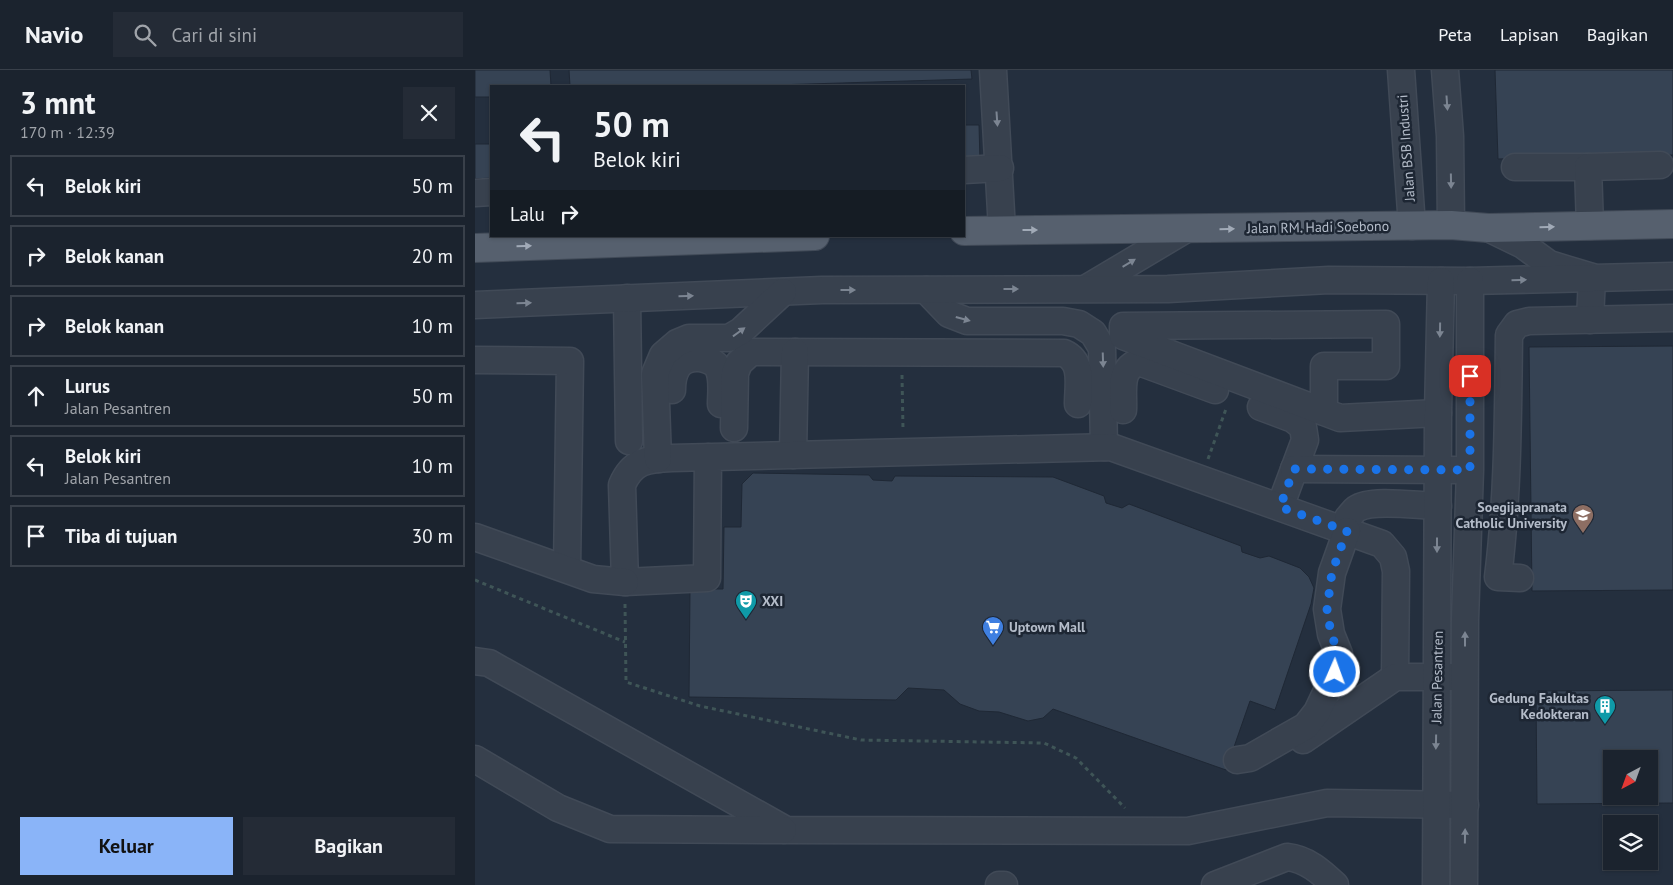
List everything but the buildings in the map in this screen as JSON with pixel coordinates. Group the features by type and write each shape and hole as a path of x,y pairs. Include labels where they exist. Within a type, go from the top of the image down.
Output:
{"main road":[{"name":"Jalan RM. Hadi Soebono","path":"965,231 1451,225 1488,228 1673,224"},
{"path":"475,248 787,237"}],"street":[{"path":"993,70 1002,230"},
{"name":"Jalan BSB Industri","path":"1401,70 1412,226"},
{"path":"1445,70 1450,145 1451,225"},
{"path":"1515,166 1661,165"},
{"path":"1588,167 1590,226"},
{"path":"965,170 1000,168"},
{"path":"475,193 490,192"},
{"path":"1488,228 1523,245 1549,264 1592,277"},
{"path":"1087,288 1186,229"},
{"path":"475,305 783,292 1087,288 1168,289 1329,280 1470,281 1673,276"},
{"path":"1590,320 1592,277"},
{"name":"Jalan Pesantren","path":"1436,885 1438,413 1441,281"},
{"name":"Jalan Pesantren","path":"1464,885 1465,620 1470,470 1470,281"},
{"path":"926,290 949,314 967,321 1063,321 1079,324 1093,333 1102,348 1103,447"},
{"path":"665,458 655,374 663,355 677,344 689,338 729,338 741,331 783,292"},
{"path":"627,298 629,441"},
{"path":"1520,578 1498,577 1505,523 1509,335 1517,324 1529,321 1673,318"},
{"path":"1324,412 1324,366 1386,366 1386,324 1123,326 1123,336 1324,412 1340,418 1438,413"},
{"path":"665,458 672,377 679,364 690,358 703,358 715,364 720,375 728,429 735,373 739,363 751,352 1064,353 1073,357 1077,365 1078,404"},
{"path":"793,455 795,352"},
{"path":"475,360 570,361 567,570"},
{"path":"1123,410 1124,374 1130,365 1139,362 1293,419 1303,427 1305,440 1280,507"},
{"path":"625,582 622,485 628,472 640,463 665,458 1111,447 1280,507 1348,524 1382,544 1393,557 1396,571 1395,677"},
{"path":"475,537 593,579 625,582 707,578 708,457"},
{"path":"1294,469 1470,470"},
{"path":"1438,506 1380,504 1365,505 1355,509 1332,572 1327,609 1331,634 1339,654 1335,672 1317,712 1306,726 1236,766 1256,770 1348,711 1395,677 1466,677"},
{"path":"475,661 489,663 786,830"},
{"path":"475,759 558,808 610,829 1188,831 1327,804 1465,805"},
{"path":"1215,885 1287,857 1299,858 1335,885"},
{"path":"999,885 1004,885"}],"path":[{"path":"902,353 903,452"},
{"path":"475,580 625,642"},
{"path":"625,582 627,682 700,706 861,740 1044,743 1076,758 1147,830"}],"place":[{"name":"Soegijapranata Catholic University","path":"1583,534"},
{"name":"XXI","path":"746,620"},
{"name":"Uptown Mall","path":"993,646"},
{"name":"Gedung Fakultas Kedokteran","path":"1605,725"}],"route":[{"path":"1335,672 1339,654 1331,634 1327,609 1332,572 1347,531 1280,507 1294,469 1470,470 1470,376"}]}
